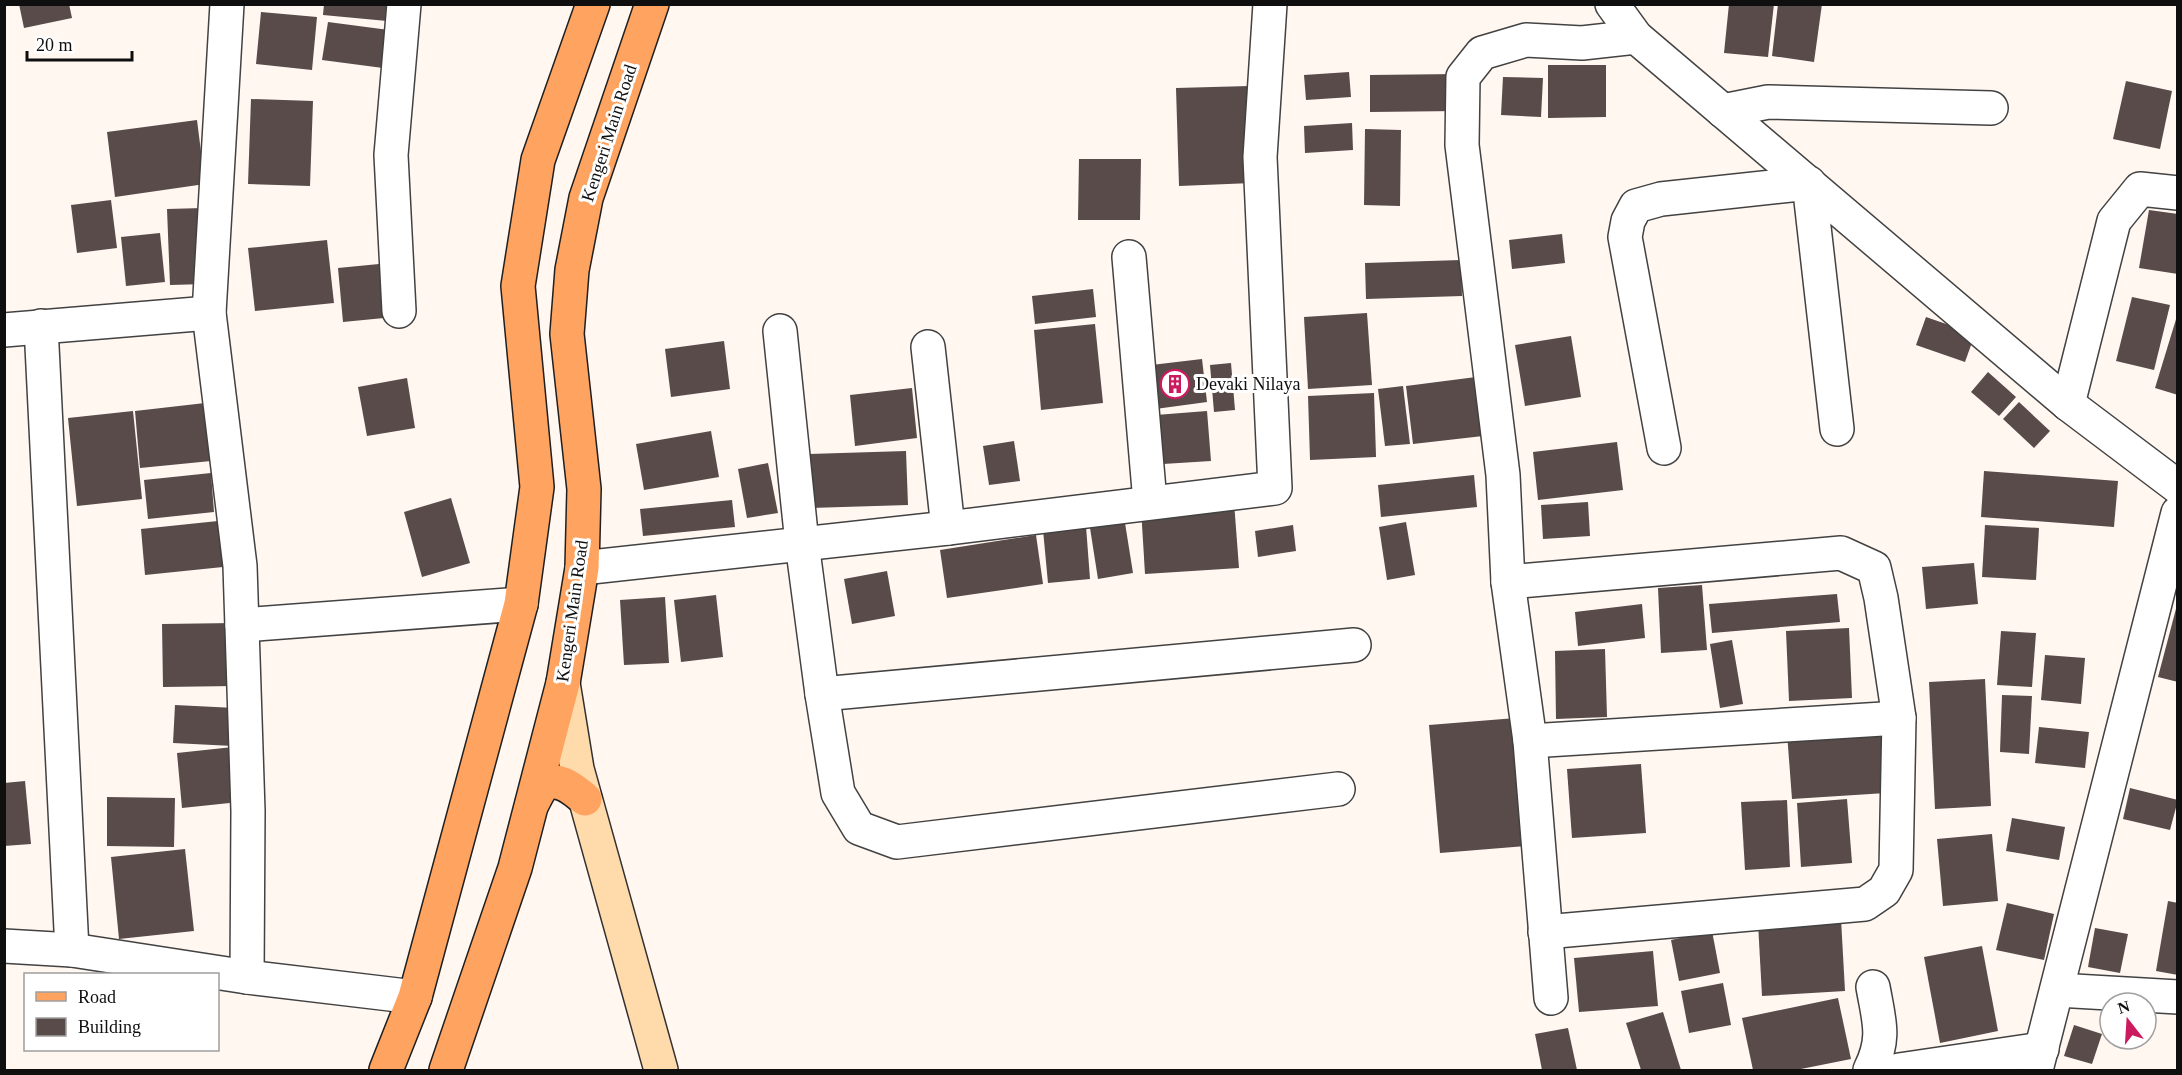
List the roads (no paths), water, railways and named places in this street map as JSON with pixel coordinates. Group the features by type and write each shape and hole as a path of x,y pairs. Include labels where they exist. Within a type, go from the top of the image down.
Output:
{"main road":[{"path":"386,1071 415,997 521,604 537,487 518,286 538,160 594,4"},
{"name":"Kengeri Main Road","path":"446,1071 515,868 563,683 582,568 584,489 567,334 572,270 586,198 652,4"},
{"path":"532,804 542,787 553,783 566,784 585,799"}],"street":[{"path":"227,4 209,313 240,566 248,812 248,977"},
{"path":"399,311 391,155 404,4"},
{"path":"582,568 948,528 1275,488 1260,157 1270,4"},
{"path":"1612,4 1636,37 2068,404 2178,487"},
{"path":"1551,998 1530,741 1508,582 1503,475 1462,145 1463,77 1482,53 1526,40 1582,42 1636,37"},
{"path":"1723,111 1768,102 1991,108"},
{"path":"1809,183 1837,429"},
{"path":"1664,448 1625,237 1628,221 1636,206 1660,199 1809,183"},
{"path":"2068,404 2114,221 2140,189 2178,193"},
{"path":"1129,257 1150,502"},
{"path":"4,330 209,313"},
{"path":"41,326 72,950"},
{"path":"780,331 802,543 822,693 838,793 859,828 897,842 1338,789"},
{"path":"928,347 948,528"},
{"path":"1899,1071 2039,1060 2178,513"},
{"path":"1508,582 1841,553 1874,568 1881,598 1899,718 1896,870 1884,891 1865,904 1545,932"},
{"path":"242,625 521,604"},
{"path":"822,693 1354,645"},
{"path":"563,683 577,769 662,1071"},
{"path":"1530,741 1899,718"},
{"path":"4,946 72,950 248,977 415,997"},
{"path":"1870,1071 1878,1054 1881,1034 1873,987"},
{"path":"2057,990 2178,997"}],"place":[{"name":"Devaki Nilaya","path":"1175,384"}]}
